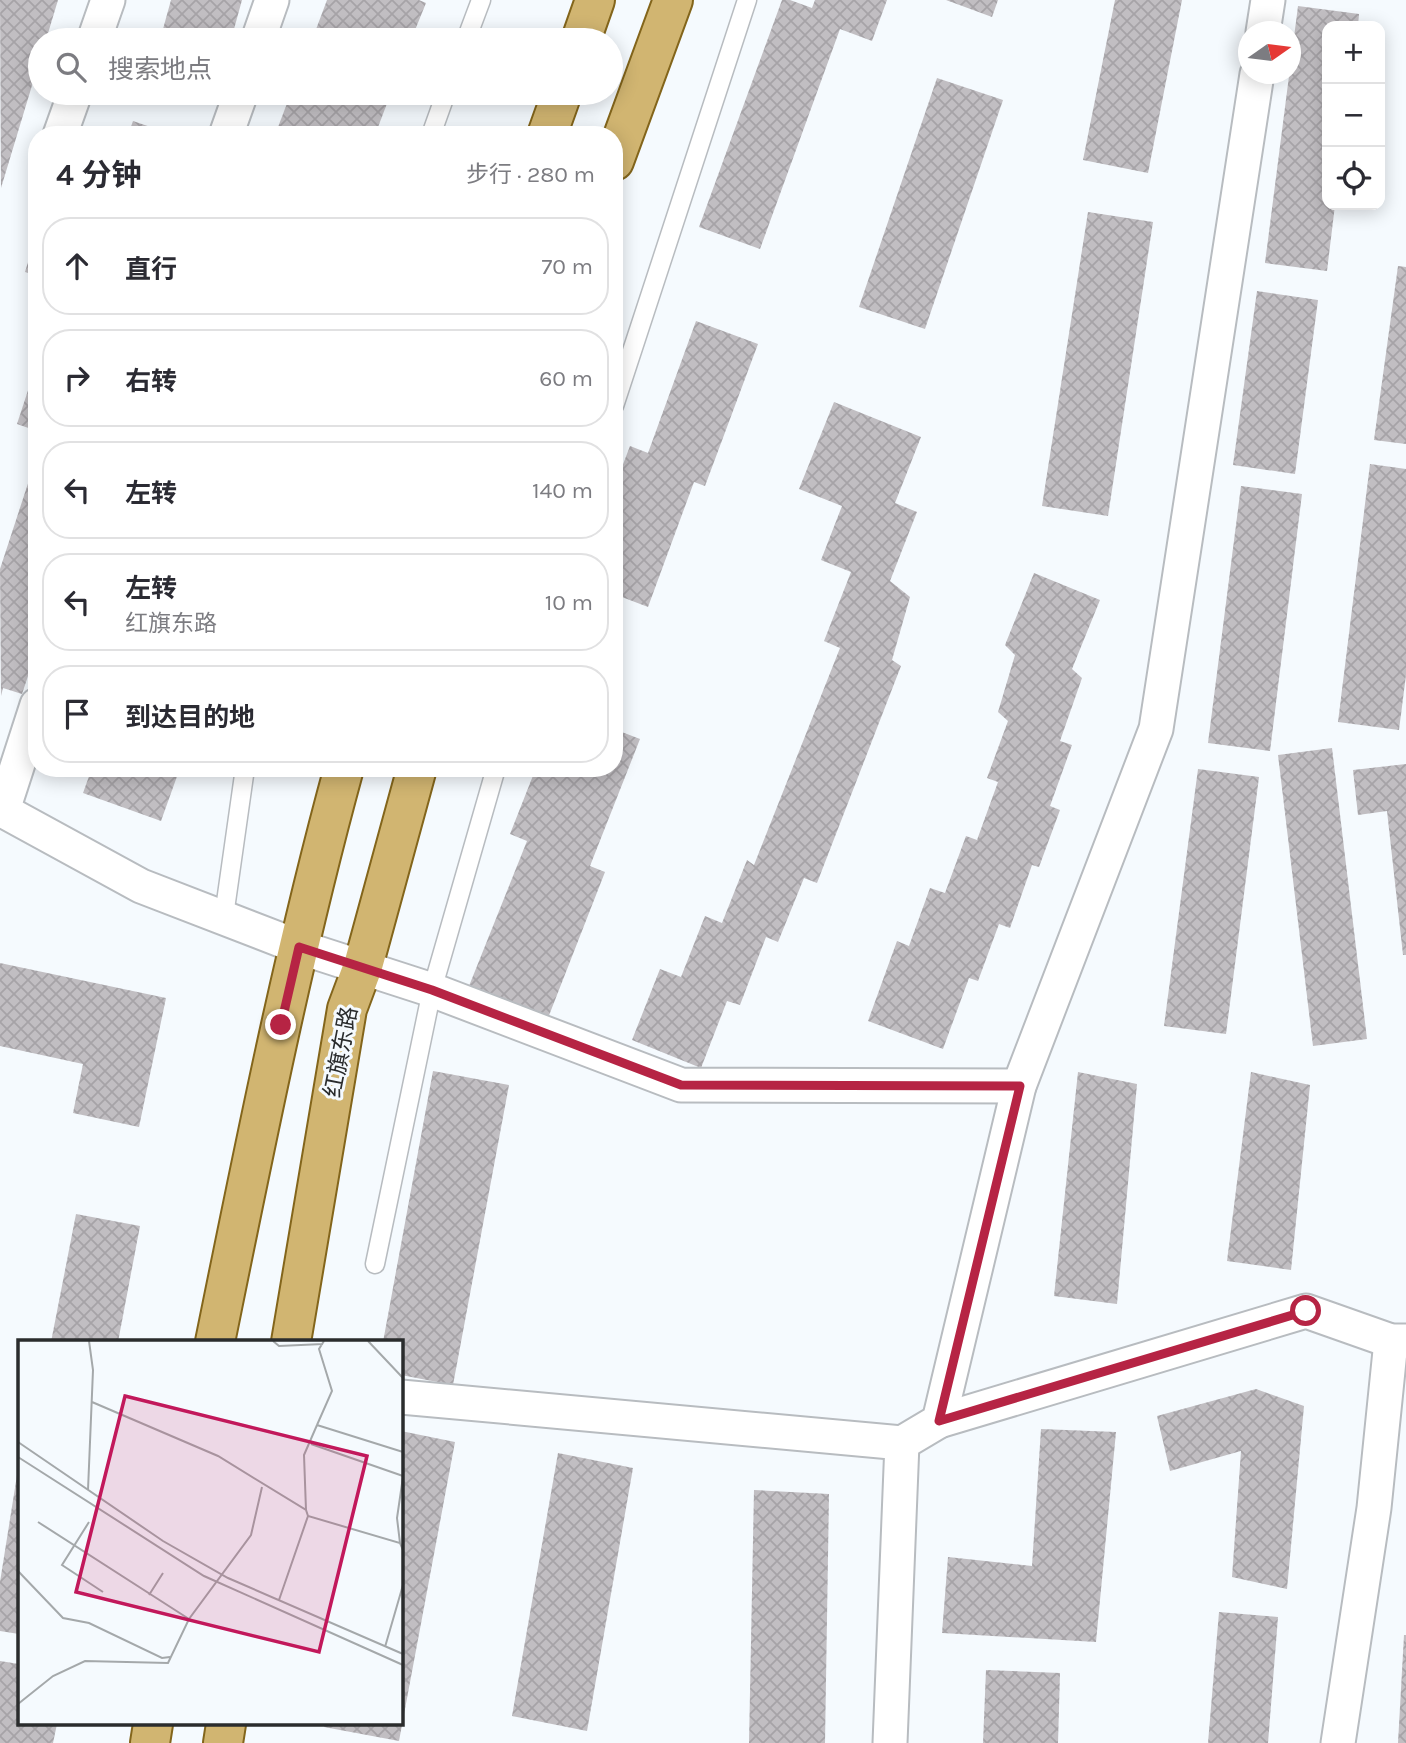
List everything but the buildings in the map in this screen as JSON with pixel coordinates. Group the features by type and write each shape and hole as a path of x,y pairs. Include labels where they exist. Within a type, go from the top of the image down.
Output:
{"main road":[{"path":"584,28 595,0"},
{"path":"623,136 673,0"},
{"path":"550,126 558,105"},
{"path":"215,1340 281,1025 342,777"},
{"name":"红旗东路","path":"291,1340 347,1009 363,966 415,777"}],"street":[{"path":"98,28 108,0"},
{"path":"262,28 272,0"},
{"path":"1265,21 1268,0"},
{"path":"939,1421 1020,1086 1156,729 1255,84"},
{"path":"63,126 71,105"},
{"path":"229,126 237,105"},
{"path":"28,731 1,809 141,886 299,947 432,990 681,1085 1020,1086"},
{"path":"402,1396 902,1443 939,1421 1306,1311 1399,1341 1338,1743"},
{"path":"890,1743 902,1443"}],"lane":[{"path":"470,28 481,0"},
{"path":"623,379 747,0"},
{"path":"433,126 441,105"},
{"path":"224,916 244,777"},
{"path":"375,1264 432,990 493,777"}],"route":[{"path":"281,1025 299,947 432,990 681,1085 1020,1086 939,1421 1306,1311"}]}
